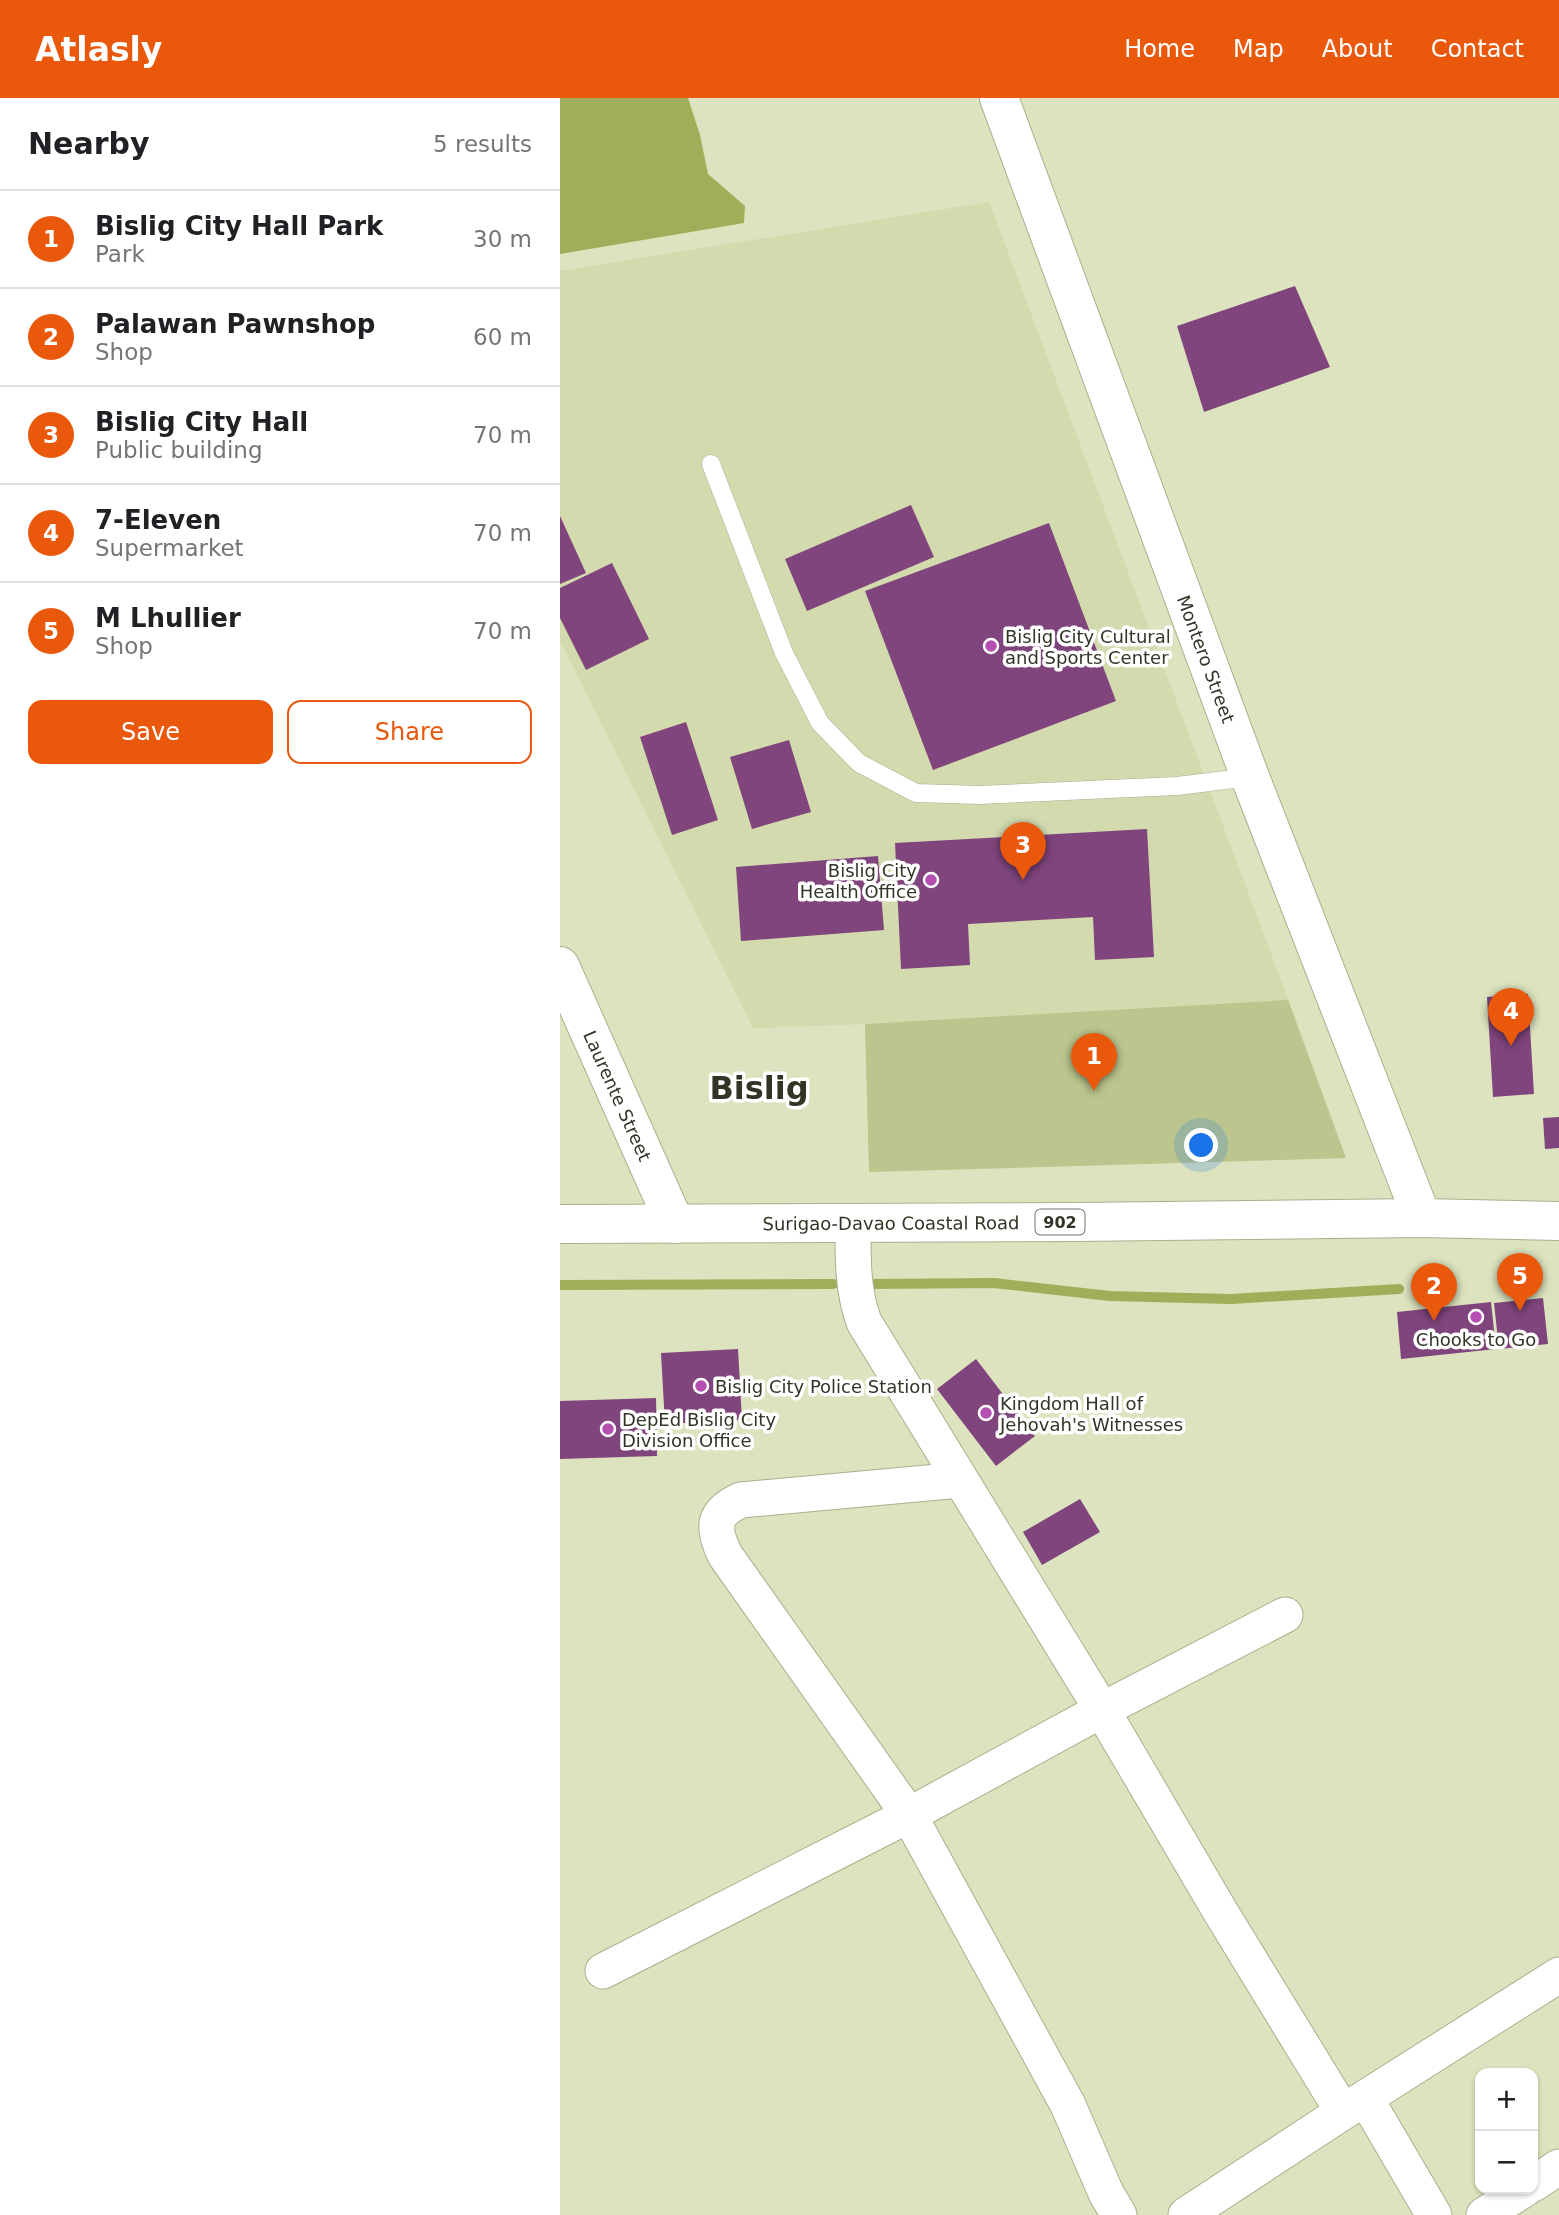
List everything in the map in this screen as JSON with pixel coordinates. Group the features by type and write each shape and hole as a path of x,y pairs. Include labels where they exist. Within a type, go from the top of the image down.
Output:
{"main road":[{"name":"Montero Street","path":"999,98 1250,777 1422,1218"},
{"name":"Laurente Street","path":"560,966 675,1224"},
{"name":"Surigao-Davao Coastal Road","path":"560,1224 1422,1218 1559,1221"}],"street":[{"path":"853,1222 854,1282 857,1303 864,1322 1102,1710 1220,1911 1434,2215"},
{"path":"960,1480 741,1500 727,1506 717,1520 717,1537 725,1555 909,1815 1068,2105 1096,2172 1119,2215"},
{"path":"603,1971 909,1815 1285,1615"},
{"path":"1186,2215 1559,1975"},
{"path":"1538,2181 1559,2167"},
{"path":"1484,2215 1517,2194"}],"lane":[{"path":"711,464 784,653 820,723 859,763 916,793 980,795 1177,786 1250,777"}],"shaded area":[{"path":"560,98 688,98 700,135 708,174 745,206 744,223 560,254"},
{"path":"989,202 1346,1158 869,1172 865,1024 753,1028 560,641 560,271"},
{"path":"1288,1000 1346,1158 869,1172 865,1024"}],"building":[{"path":"1295,286 1330,367 1204,412 1177,326"},
{"path":"911,505 934,557 807,611 785,559"},
{"path":"560,516 586,573 560,584"},
{"name":"Bislig City Cultural and Sports Center","path":"1049,523 1116,701 933,770 865,591"},
{"path":"612,563 649,639 586,670 560,618 560,588"},
{"path":"686,722 718,820 672,835 640,737"},
{"path":"789,740 811,812 752,829 730,757"},
{"path":"1147,829 1154,957 1095,960 1093,917 968,924 970,965 901,969 895,843"},
{"path":"878,856 884,930 741,941 736,867"},
{"path":"1528,994 1534,1094 1493,1097 1487,997"},
{"path":"1559,1117 1559,1148 1545,1149 1543,1118"},
{"path":"1543,1298 1548,1344 1499,1349 1494,1303"},
{"path":"1491,1302 1496,1349 1401,1359 1397,1312"},
{"name":"Bislig City Police Station","path":"738,1349 742,1420 665,1424 661,1353"},
{"name":"Kingdom Hall of Jehovah's Witnesses","path":"976,1359 1035,1436 996,1466 937,1389"},
{"name":"DepEd Bislig City Division Office","path":"656,1398 657,1456 560,1459 560,1401"},
{"path":"1080,1499 1100,1532 1042,1565 1023,1532"}],"waterway":[{"path":"871,1284 994,1283 1110,1296 1231,1299 1399,1289"},
{"path":"560,1285 833,1284"}],"place":[{"name":"Bislig City Cultural and Sports Center","path":"991,646"},
{"name":"Bislig City Health Office","path":"931,880"},
{"name":"Bislig City Hall","path":"1023,880"},
{"name":"7-Eleven","path":"1511,1046"},
{"name":"Bislig City Hall Park","path":"1094,1091"},
{"name":"M Lhullier","path":"1520,1311"},
{"name":"Chooks to Go","path":"1476,1317"},
{"name":"Palawan Pawnshop","path":"1434,1321"},
{"name":"Bislig City Police Station","path":"701,1386"},
{"name":"Kingdom Hall of Jehovah's Witnesses","path":"986,1413"},
{"name":"DepEd Bislig City Division Office","path":"608,1429"}],"district":[{"name":"Bislig","path":"759,1088"}]}
